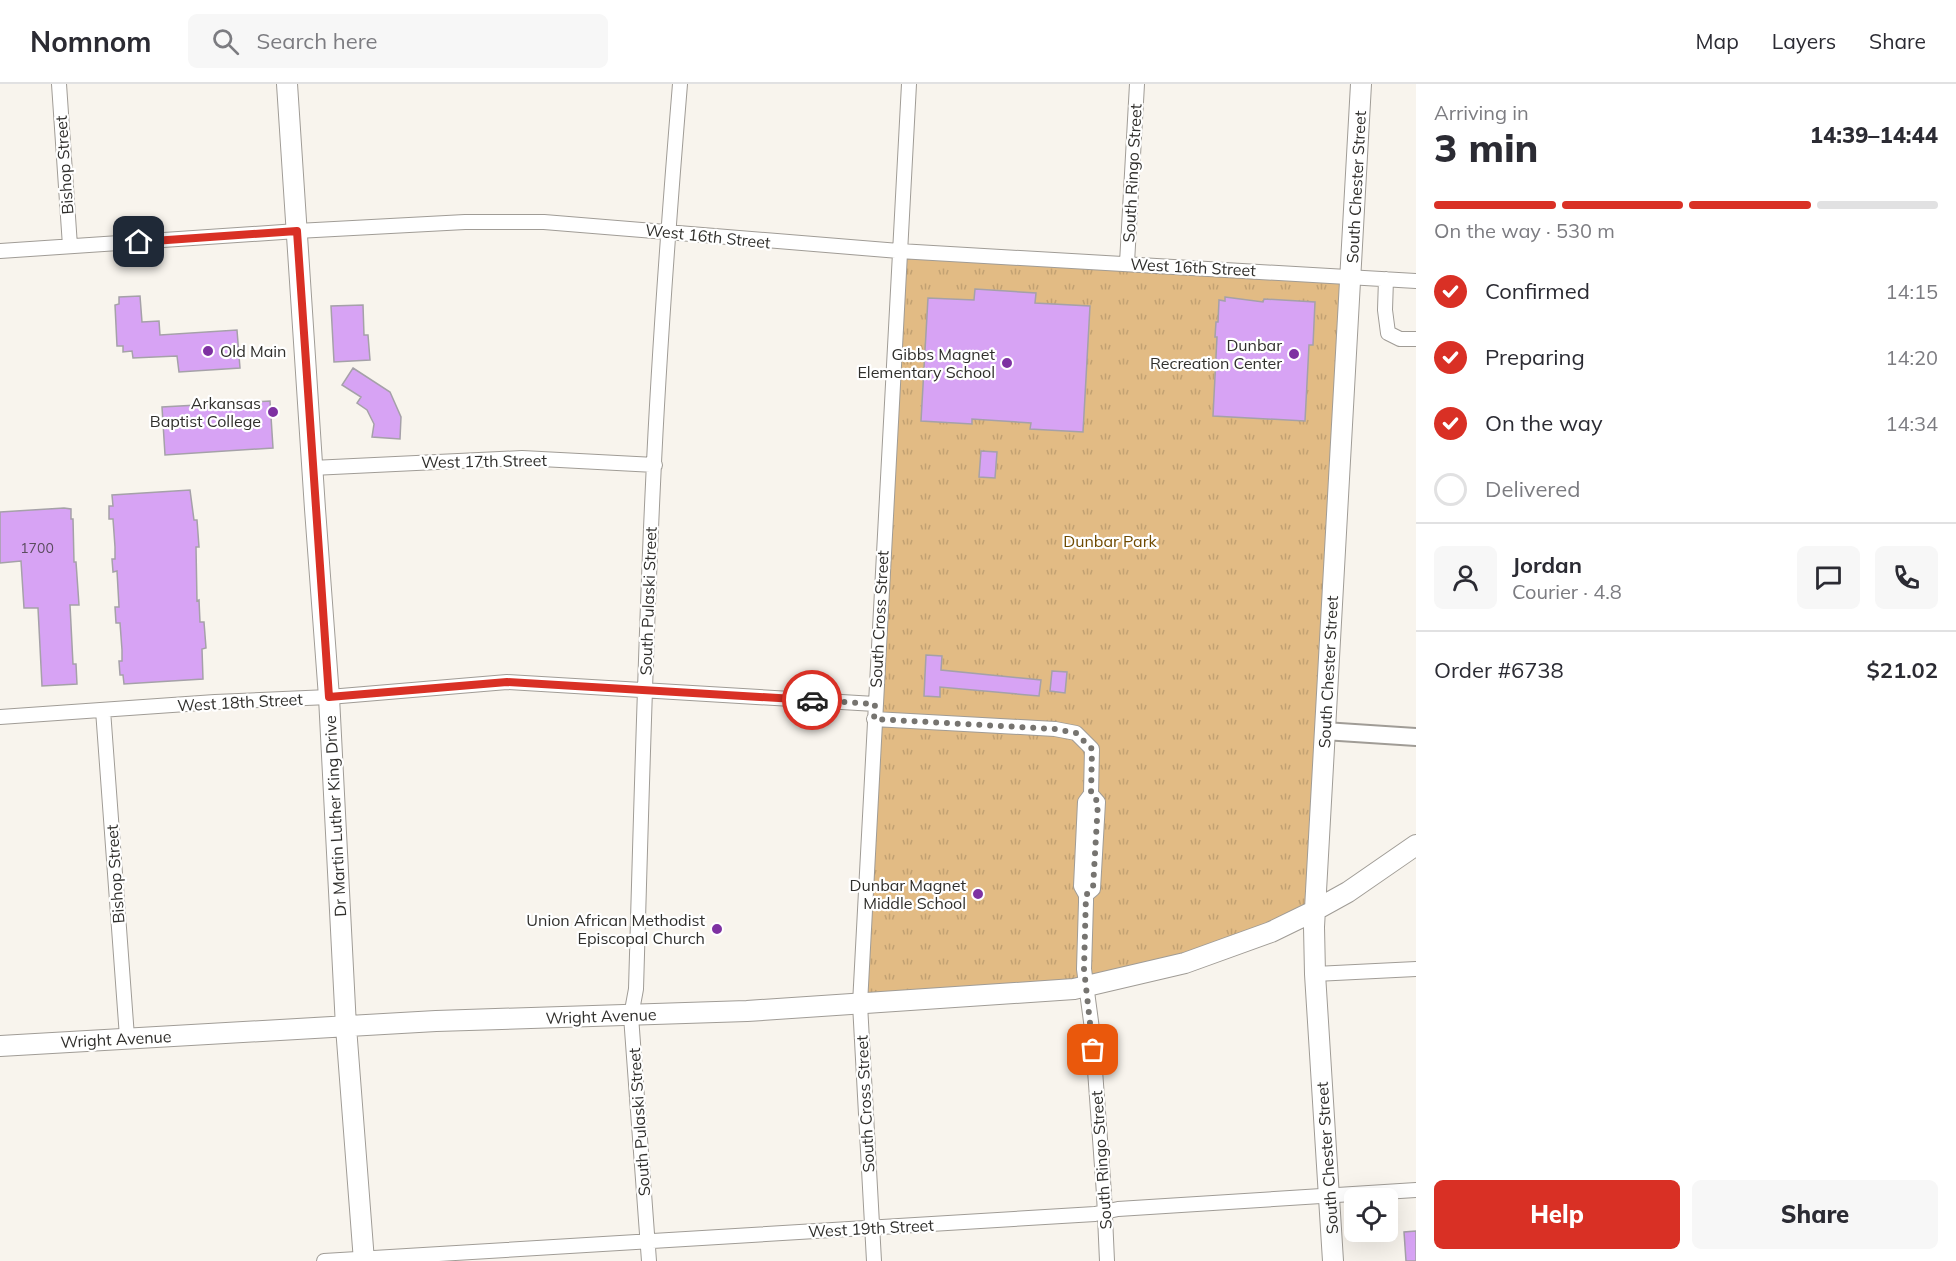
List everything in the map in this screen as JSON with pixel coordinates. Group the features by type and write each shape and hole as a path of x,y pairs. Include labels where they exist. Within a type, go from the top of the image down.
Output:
{"main road":[{"name":"Dr Martin Luther King Drive","path":"287,84 329,697 346,1027 364,1260"},
{"name":"South Chester Street","path":"1333,1261 1315,974 1315,910 1361,84"},
{"name":"Wright Avenue","path":"0,1046 436,1021 631,1016 1061,991 1127,978 1199,959 1271,932 1315,910 1366,880 1416,844"}],"street":[{"name":"Bishop Street","path":"59,84 70,246"},
{"name":"South Pulaski Street","path":"649,1261 631,1016 636,989 645,690 655,465 668,231 680,84"},
{"name":"South Cross Street","path":"874,1261 860,1004 909,84"},
{"name":"South Ringo Street","path":"1127,263 1137,84"},
{"name":"West 16th Street","path":"0,251 297,231 544,222 899,251 1416,281"},
{"path":"1386,279 1385,310 1388,333 1400,339 1416,339"},
{"name":"West 17th Street","path":"312,468 522,458 655,465"},
{"name":"West 18th Street","path":"0,717 214,702 329,697 507,682 875,704"},
{"name":"Bishop Street","path":"103,710 127,1037"},
{"name":"South Ringo Street","path":"874,719 1055,729 1076,733 1092,749 1091,794 1085,802 1084,812 1081,886 1086,895 1085,987 1093,1041 1107,1261"},
{"path":"1324,731 1416,737"},
{"path":"1315,974 1416,969"},
{"name":"West 19th Street","path":"324,1261 1095,1214 1329,1194 1416,1190"}],"green space":[{"name":"Dunbar Park","path":"899,251 1351,276 1315,910 1085,987 860,1004"}],"building":[{"path":"975,289 1036,293 1035,303 1090,306 1083,432 1030,429 1031,423 972,419 972,424 921,421 928,298 974,300"},
{"path":"140,296 142,322 159,321 160,335 237,330 240,368 179,372 177,356 133,358 132,351 123,352 123,346 117,346 115,305 119,304 119,297"},
{"path":"1225,297 1263,302 1264,299 1315,302 1313,345 1309,345 1305,421 1213,416 1216,322 1218,322 1219,300 1225,301"},
{"path":"363,305 364,335 368,335 370,360 334,362 331,306"},
{"path":"353,368 390,392 401,417 400,439 372,437 374,424 367,410 357,403 361,397 342,385"},
{"path":"270,401 273,448 165,455 162,407"},
{"path":"981,451 997,452 995,478 979,477"},
{"path":"190,490 194,520 197,520 199,547 196,547 197,601 199,600 200,622 204,622 206,648 202,649 203,679 124,684 123,675 120,675 119,661 122,661 120,623 116,623 115,607 119,607 117,571 113,572 112,559 115,559 113,519 109,519 109,506 113,506 112,495"},
{"path":"71,509 71,519 73,519 74,562 76,562 79,605 70,605 73,664 76,664 77,684 42,686 38,608 24,608 21,561 0,563 0,512"},
{"path":"926,655 942,656 941,670 1041,680 1039,696 940,687 940,697 924,696"},
{"path":"1052,671 1067,672 1065,693 1050,691"},
{"path":"1416,1231 1416,1261 1406,1261 1404,1232"}],"way so far":[{"path":"812,700 875,704 874,719 1055,729 1076,733 1092,749 1091,794 1098,802 1093,888 1086,895 1084,969 1093,1050"}],"place":[{"name":"Old Main","path":"208,351"},
{"name":"Dunbar Recreation Center","path":"1294,354"},
{"name":"Gibbs Magnet Elementary School","path":"1007,363"},
{"name":"Arkansas Baptist College","path":"273,412"},
{"name":"Dunbar Magnet Middle School","path":"978,894"},
{"name":"Union African Methodist Episcopal Church","path":"717,929"}],"route":[{"path":"139,242 297,231 329,697 507,682 812,700"}]}
